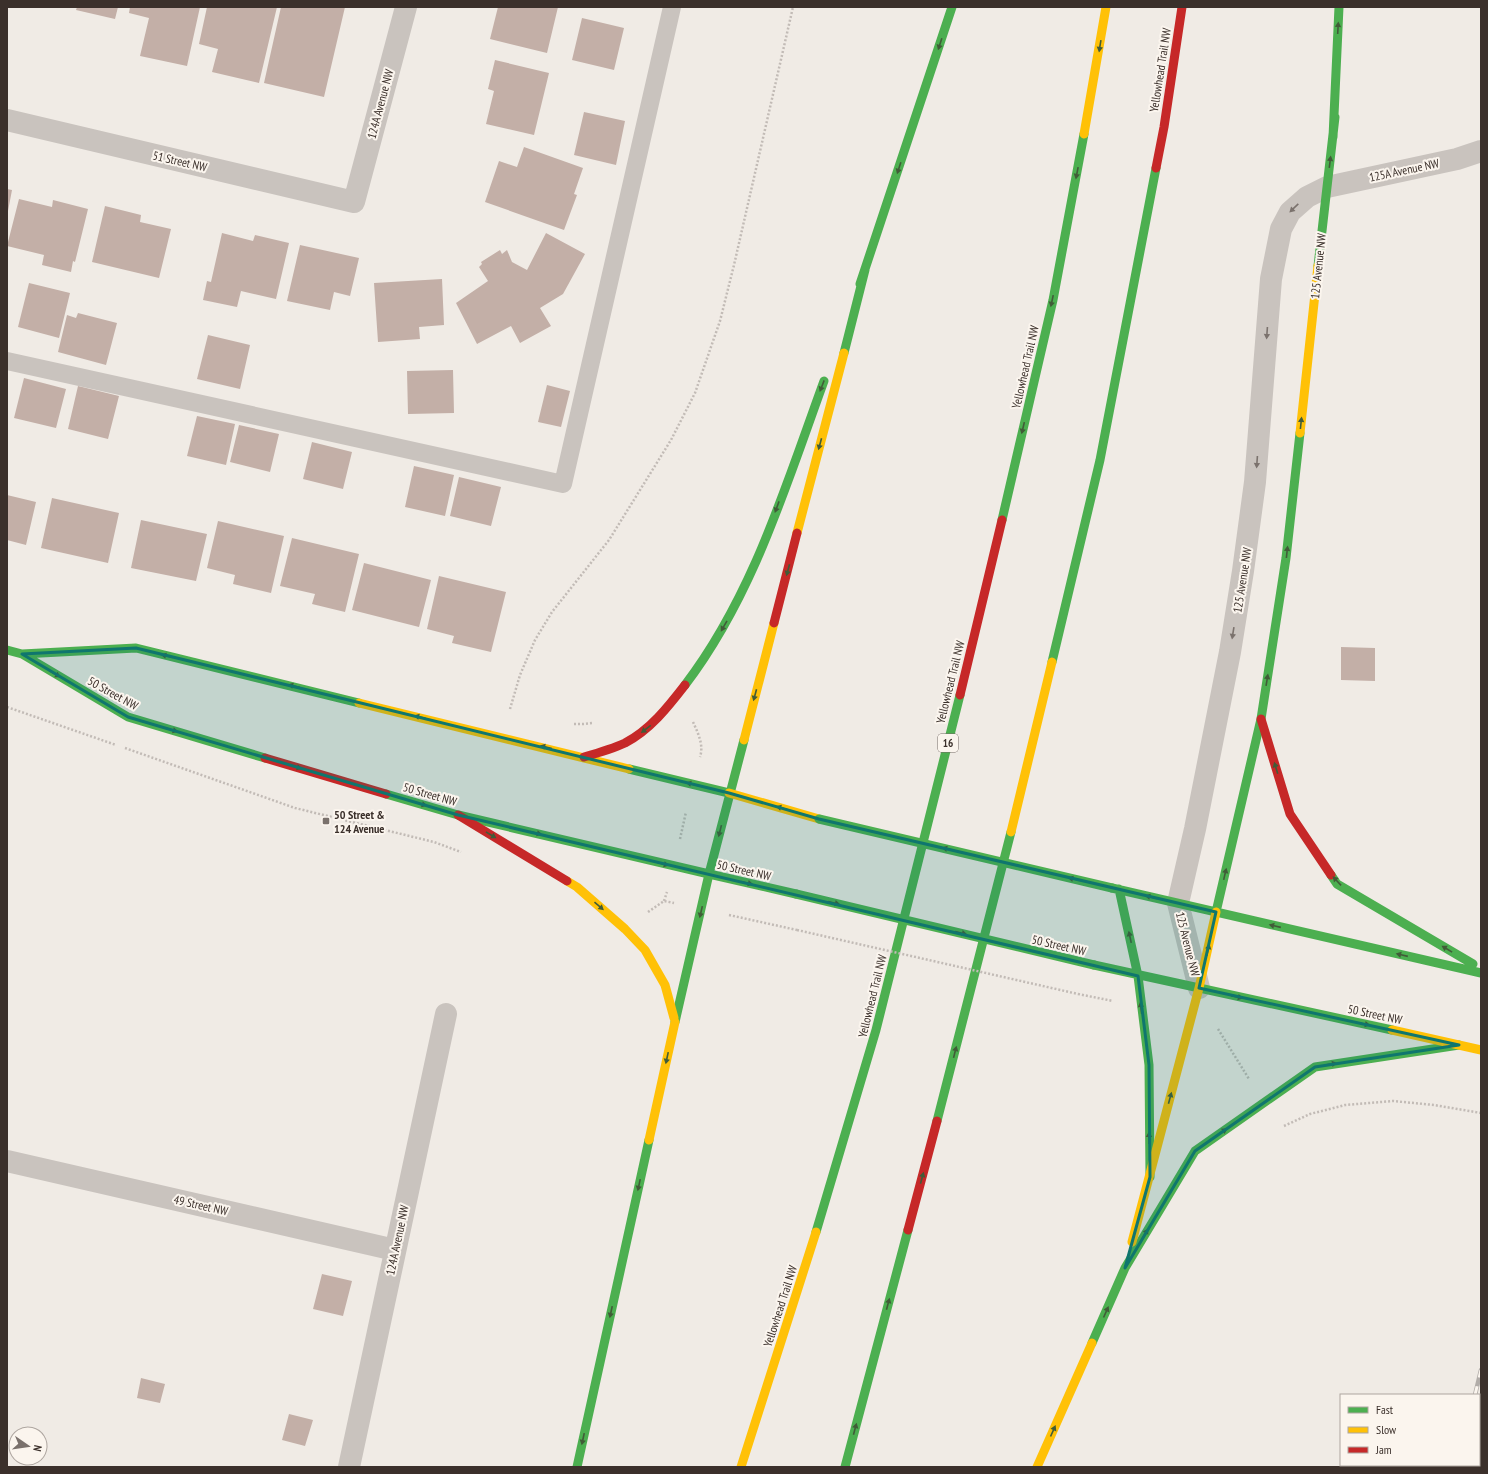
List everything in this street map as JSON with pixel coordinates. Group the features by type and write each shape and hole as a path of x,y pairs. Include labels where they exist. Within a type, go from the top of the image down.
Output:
{"main road":[{"path":"835,350 865,270 952,7"},
{"name":"Yellowhead Trail NW","path":"741,1467 816,1233 876,1030 955,715 1053,300 1096,71 1106,7"},
{"name":"Yellowhead Trail NW","path":"845,1467 946,1087 1015,816 1100,460 1164,127 1182,7"},
{"path":"1333,137 1339,7"},
{"path":"1333,137 1348,22"},
{"name":"125 Avenue NW","path":"1125,1268 1199,988 1261,719 1286,558 1333,137"},
{"path":"577,1467 675,1020 709,874 865,270"},
{"path":"584,757 614,748 633,739 653,723 674,701 705,659 731,613 752,570 827,372"},
{"name":"50 Street NW","path":"22,654 136,648 730,793 819,819 1116,888 1178,904 1481,973"},
{"name":"50 Street NW","path":"7,650 22,654 128,717 458,815 1138,976 1481,1050"},
{"path":"1261,719 1290,814 1337,884 1481,969"},
{"path":"458,815 577,887 625,929 645,950 665,985 675,1020"},
{"path":"1116,888 1138,976 1148,1065 1150,1177"},
{"path":"1037,1467 1125,1268 1195,1151 1315,1067 1460,1045"}],"street":[{"name":"124A Avenue NW","path":"354,202 406,7"},
{"name":"51 Street NW","path":"7,120 354,202"},
{"name":"125A Avenue NW","path":"1327,187 1457,159 1481,151"},
{"name":"125 Avenue NW","path":"1199,988 1178,904 1195,829 1229,660 1242,579 1255,482 1271,279 1281,229 1290,212 1307,196 1327,187"},
{"name":"124A Avenue NW","path":"349,1467 446,1014"},
{"name":"49 Street NW","path":"7,1161 395,1250"}],"lane":[{"path":"7,361 563,484 672,7"}],"path":[{"path":"510,711 520,675 535,640 552,612 609,540 671,440 695,393 722,314 793,7"},
{"path":"7,708 295,808 434,842 467,854"},
{"path":"625,929 664,901 1078,994"}],"highlighted area":[{"path":"136,648 729,793 819,819 1216,912 1199,988 1459,1045 1315,1067 1195,1151 1125,1268 1150,1177 1149,1065 1138,976 458,815 128,717 22,654"}],"building":[{"path":"77,7 118,7 115,19 76,10"},
{"path":"130,7 200,7 187,66 140,56 149,18 129,13"},
{"path":"207,7 277,7 259,83 212,72 218,49 199,44"},
{"path":"281,7 345,7 324,97 264,83"},
{"path":"498,7 558,7 547,53 490,39"},
{"path":"582,18 624,28 614,70 572,60"},
{"path":"495,60 549,73 534,135 486,124 494,91 488,89"},
{"path":"584,112 625,121 616,165 574,155"},
{"path":"524,147 583,168 574,194 577,195 564,230 485,202 499,161 517,167"},
{"path":"7,189 12,190 8,211 7,211"},
{"path":"19,199 52,207 53,200 88,209 75,262 73,261 71,272 42,265 44,255 7,246"},
{"path":"105,206 141,215 140,222 171,229 159,278 92,262"},
{"path":"222,233 253,241 255,235 289,243 276,299 241,291 237,307 203,300 207,281 211,282"},
{"path":"546,233 585,254 563,294 540,308 551,326 520,343 511,326 477,344 456,303 488,281 479,267 482,264 481,262 500,250 502,254 507,250 512,262 527,270"},
{"path":"300,245 359,258 350,296 334,292 330,310 287,301"},
{"path":"442,279 444,325 419,327 420,339 378,342 374,283"},
{"path":"29,283 70,293 59,338 18,327"},
{"path":"78,313 117,323 106,365 58,352 67,315 76,318"},
{"path":"208,335 250,345 240,389 197,379"},
{"path":"453,370 454,413 408,414 407,371"},
{"path":"24,378 66,389 56,428 14,418"},
{"path":"547,385 570,391 561,427 538,422"},
{"path":"78,386 119,396 108,439 68,429"},
{"path":"197,416 235,424 226,465 187,456"},
{"path":"239,425 279,434 270,472 230,462"},
{"path":"312,442 352,452 343,489 303,479"},
{"path":"414,466 454,475 445,516 405,507"},
{"path":"459,477 501,487 491,526 450,516"},
{"path":"7,495 36,502 26,545 7,540"},
{"path":"52,498 119,513 108,563 41,548"},
{"path":"141,520 207,534 196,581 131,568"},
{"path":"218,521 284,536 271,593 233,584 235,575 207,568"},
{"path":"292,538 359,554 345,612 312,604 315,594 280,586"},
{"path":"364,563 431,580 419,627 352,610"},
{"path":"439,576 506,592 491,652 452,643 454,636 427,629"},
{"path":"1341,647 1375,648 1375,681 1341,680"},
{"path":"322,1274 352,1281 343,1316 313,1309"},
{"path":"141,1378 165,1384 160,1403 137,1398"},
{"path":"289,1414 313,1420 305,1446 282,1440"}],"railway":[{"path":"1475,1394 1481,1370"},
{"path":"1480,1467 1481,1461"}],"traffic: fast":[{"path":"860,284 952,7"},
{"path":"1333,137 1339,7"},
{"path":"1318,266 1335,117"},
{"path":"1002,520 1053,300 1084,134"},
{"path":"1052,662 1100,460 1156,168"},
{"path":"844,353 865,270"},
{"path":"685,685 709,651 730,615 749,577 766,539 824,381"},
{"path":"1216,912 1261,719 1286,558 1300,433"},
{"path":"7,650 22,654 136,648 359,703"},
{"path":"22,654 128,717 265,758"},
{"path":"816,1232 876,1030 960,695"},
{"path":"675,1022 709,874 744,740"},
{"path":"629,769 729,793"},
{"path":"386,794 458,815 709,874"},
{"path":"819,819 1112,888"},
{"path":"937,1121 1011,832"},
{"path":"709,874 796,894"},
{"path":"1331,875 1337,884 1473,964"},
{"path":"1112,888 1481,973"},
{"path":"1119,889 1138,976 1149,1065 1150,1177"},
{"path":"796,894 1094,965"},
{"path":"1094,965 1392,1030"},
{"path":"1092,1343 1125,1268 1195,1151 1315,1067 1459,1045"},
{"path":"577,1467 649,1140"},
{"path":"845,1467 908,1230"}],"traffic: slow":[{"path":"1084,134 1106,7"},
{"path":"1300,433 1318,266"},
{"path":"797,533 844,353"},
{"path":"744,740 774,623"},
{"path":"1011,832 1052,662"},
{"path":"359,703 629,769"},
{"path":"729,793 819,819"},
{"path":"567,881 577,887 625,929 645,950 665,985 674,1018"},
{"path":"1199,988 1216,912"},
{"path":"1132,1242 1199,988"},
{"path":"649,1140 675,1022"},
{"path":"1392,1030 1481,1050"},
{"path":"741,1467 816,1232"},
{"path":"1037,1467 1092,1343"}],"traffic: jam":[{"path":"1156,168 1164,127 1182,7"},
{"path":"960,695 1002,520"},
{"path":"774,623 797,533"},
{"path":"584,757 625,743 643,732 672,702 685,685"},
{"path":"1261,719 1290,814 1331,875"},
{"path":"265,758 386,794"},
{"path":"458,815 567,881"},
{"path":"908,1230 937,1121"}],"place":[{"name":"50 Street & 124 Avenue","path":"326,821"}]}
